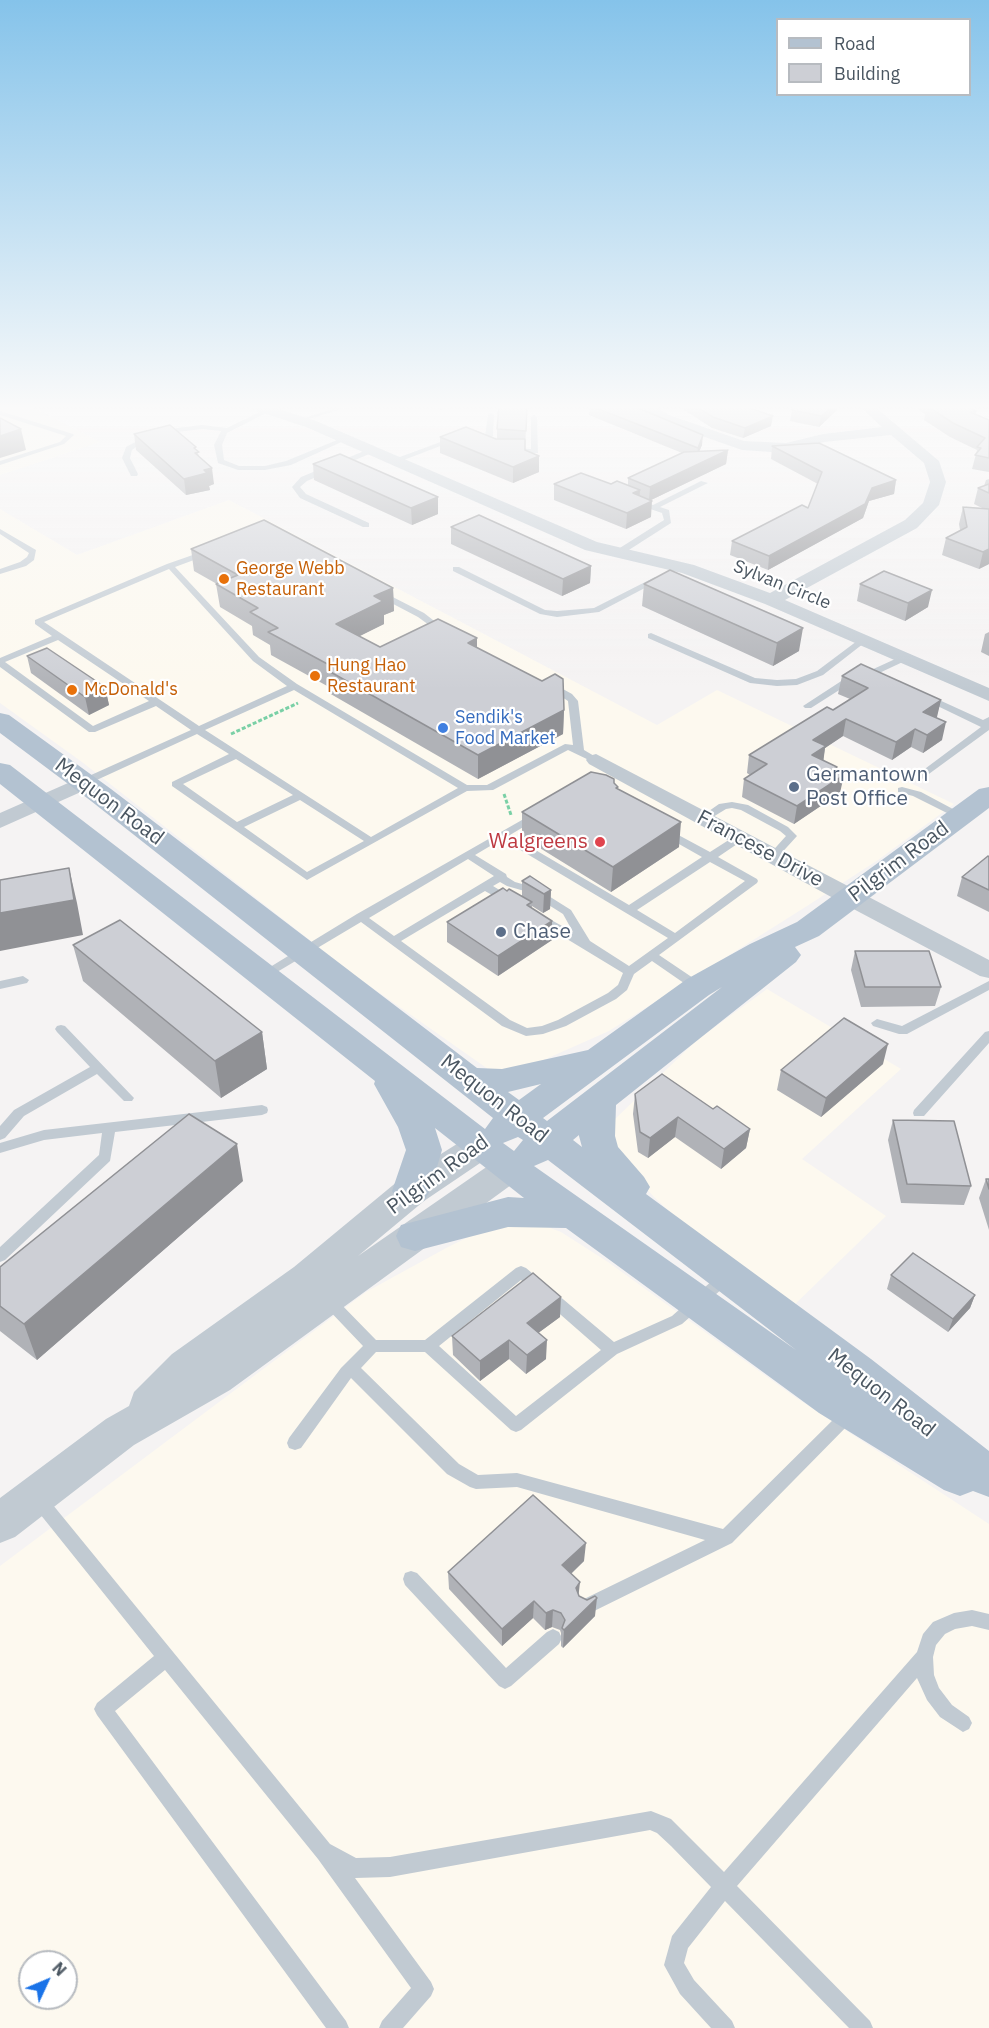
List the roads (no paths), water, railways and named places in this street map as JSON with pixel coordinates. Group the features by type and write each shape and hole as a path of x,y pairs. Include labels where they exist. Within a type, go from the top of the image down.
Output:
{"main road":[{"name":"Mequon Road","path":"0,721 84,782 518,1118 989,1477"},
{"name":"Mequon Road","path":"0,771 495,1157 852,1411 989,1494"},
{"name":"Pilgrim Road","path":"495,1157 548,1141 599,1101 666,1030 698,987 761,951 808,929 852,899 989,795"},
{"name":"Pilgrim Road","path":"495,1157 518,1118 602,1057 666,1030 780,961 808,929"},
{"path":"469,1080 502,1081 602,1057"},
{"path":"383,1070 416,1126 424,1150 411,1191"},
{"path":"599,1101 597,1136 602,1152 664,1228"},
{"path":"415,1236 508,1212 574,1214"}],"street":[{"name":"Sylvan Circle","path":"487,501 591,546 680,567 771,600 989,695"},
{"path":"771,600 910,524 931,505 932,501"},
{"name":"Francese Drive","path":"598,764 989,970"},
{"path":"0,821 84,782"},
{"name":"Pilgrim Road","path":"317,1288 411,1191 495,1157"},
{"name":"Pilgrim Road","path":"0,1523 120,1432 186,1366 317,1288 415,1236 495,1157"}],"lane":[{"path":"313,501 366,525"},
{"path":"618,553 668,521 666,512 636,501"},
{"path":"654,507 667,501"},
{"path":"0,531 33,552 31,558 23,564 0,572"},
{"path":"216,548 38,622 198,730 371,841"},
{"path":"170,566 256,659 294,686 465,788"},
{"path":"456,569 543,612 557,614 596,610 680,567"},
{"path":"374,590 421,615 454,638"},
{"path":"59,636 0,662 92,730 156,702"},
{"path":"651,636 753,681 777,683 797,682 820,673 864,640"},
{"path":"808,706 852,678 872,674 904,658"},
{"path":"872,674 882,678"},
{"path":"539,680 565,693 573,701 598,764"},
{"path":"84,782 294,686"},
{"path":"912,691 987,722 986,728 922,776"},
{"path":"238,754 176,784 307,877 465,788 489,788 568,746 598,764"},
{"path":"902,790 917,794 961,816"},
{"path":"237,827 301,795"},
{"path":"704,818 723,806 732,805 744,807 784,829 792,836 773,856"},
{"path":"263,975 546,809"},
{"path":"361,917 506,1023 526,1032 543,1030 589,1010 623,987 629,972 753,881 659,829"},
{"path":"503,835 676,938"},
{"path":"628,910 739,838"},
{"path":"393,941 502,876 468,855"},
{"path":"489,883 511,884 629,972"},
{"path":"489,883 525,910 545,931 581,936"},
{"path":"652,956 698,987"},
{"path":"0,985 23,980"},
{"path":"877,1023 903,1031 989,985"},
{"path":"60,1029 128,1098"},
{"path":"920,1113 989,1035"},
{"path":"0,1136 19,1113 98,1068"},
{"path":"0,1148 45,1135 262,1110"},
{"path":"0,1256 105,1157 109,1128"},
{"path":"295,1443 351,1368 373,1346 428,1346 521,1272 612,1350"},
{"path":"428,1346 516,1425 612,1350 677,1320 728,1276"},
{"path":"317,1288 373,1346"},
{"path":"351,1368 453,1468 476,1482 517,1480 726,1538"},
{"path":"586,1607 726,1538 852,1411"},
{"path":"36,1496 323,1851 424,1989 389,2028"},
{"path":"411,1579 506,1680 553,1638"},
{"path":"963,1724 946,1711 933,1694 925,1675 924,1657 929,1640 939,1628 954,1621 972,1618 989,1622"},
{"path":"167,1657 103,1709 339,2028"},
{"path":"725,2028 687,1987 674,1965 679,1943 725,1885 924,1657"},
{"path":"323,1851 354,1868 390,1867 651,1820 664,1826 725,1885 863,2028"}],"place":[{"name":"George Webb Restaurant","path":"224,579"},
{"name":"Hung Hao Restaurant","path":"315,676"},
{"name":"McDonald's","path":"72,690"},
{"name":"Sendik's Food Market","path":"443,728"},
{"name":"Germantown Post Office","path":"794,787"},
{"name":"Walgreens","path":"600,842"},
{"name":"Chase","path":"501,932"}]}
